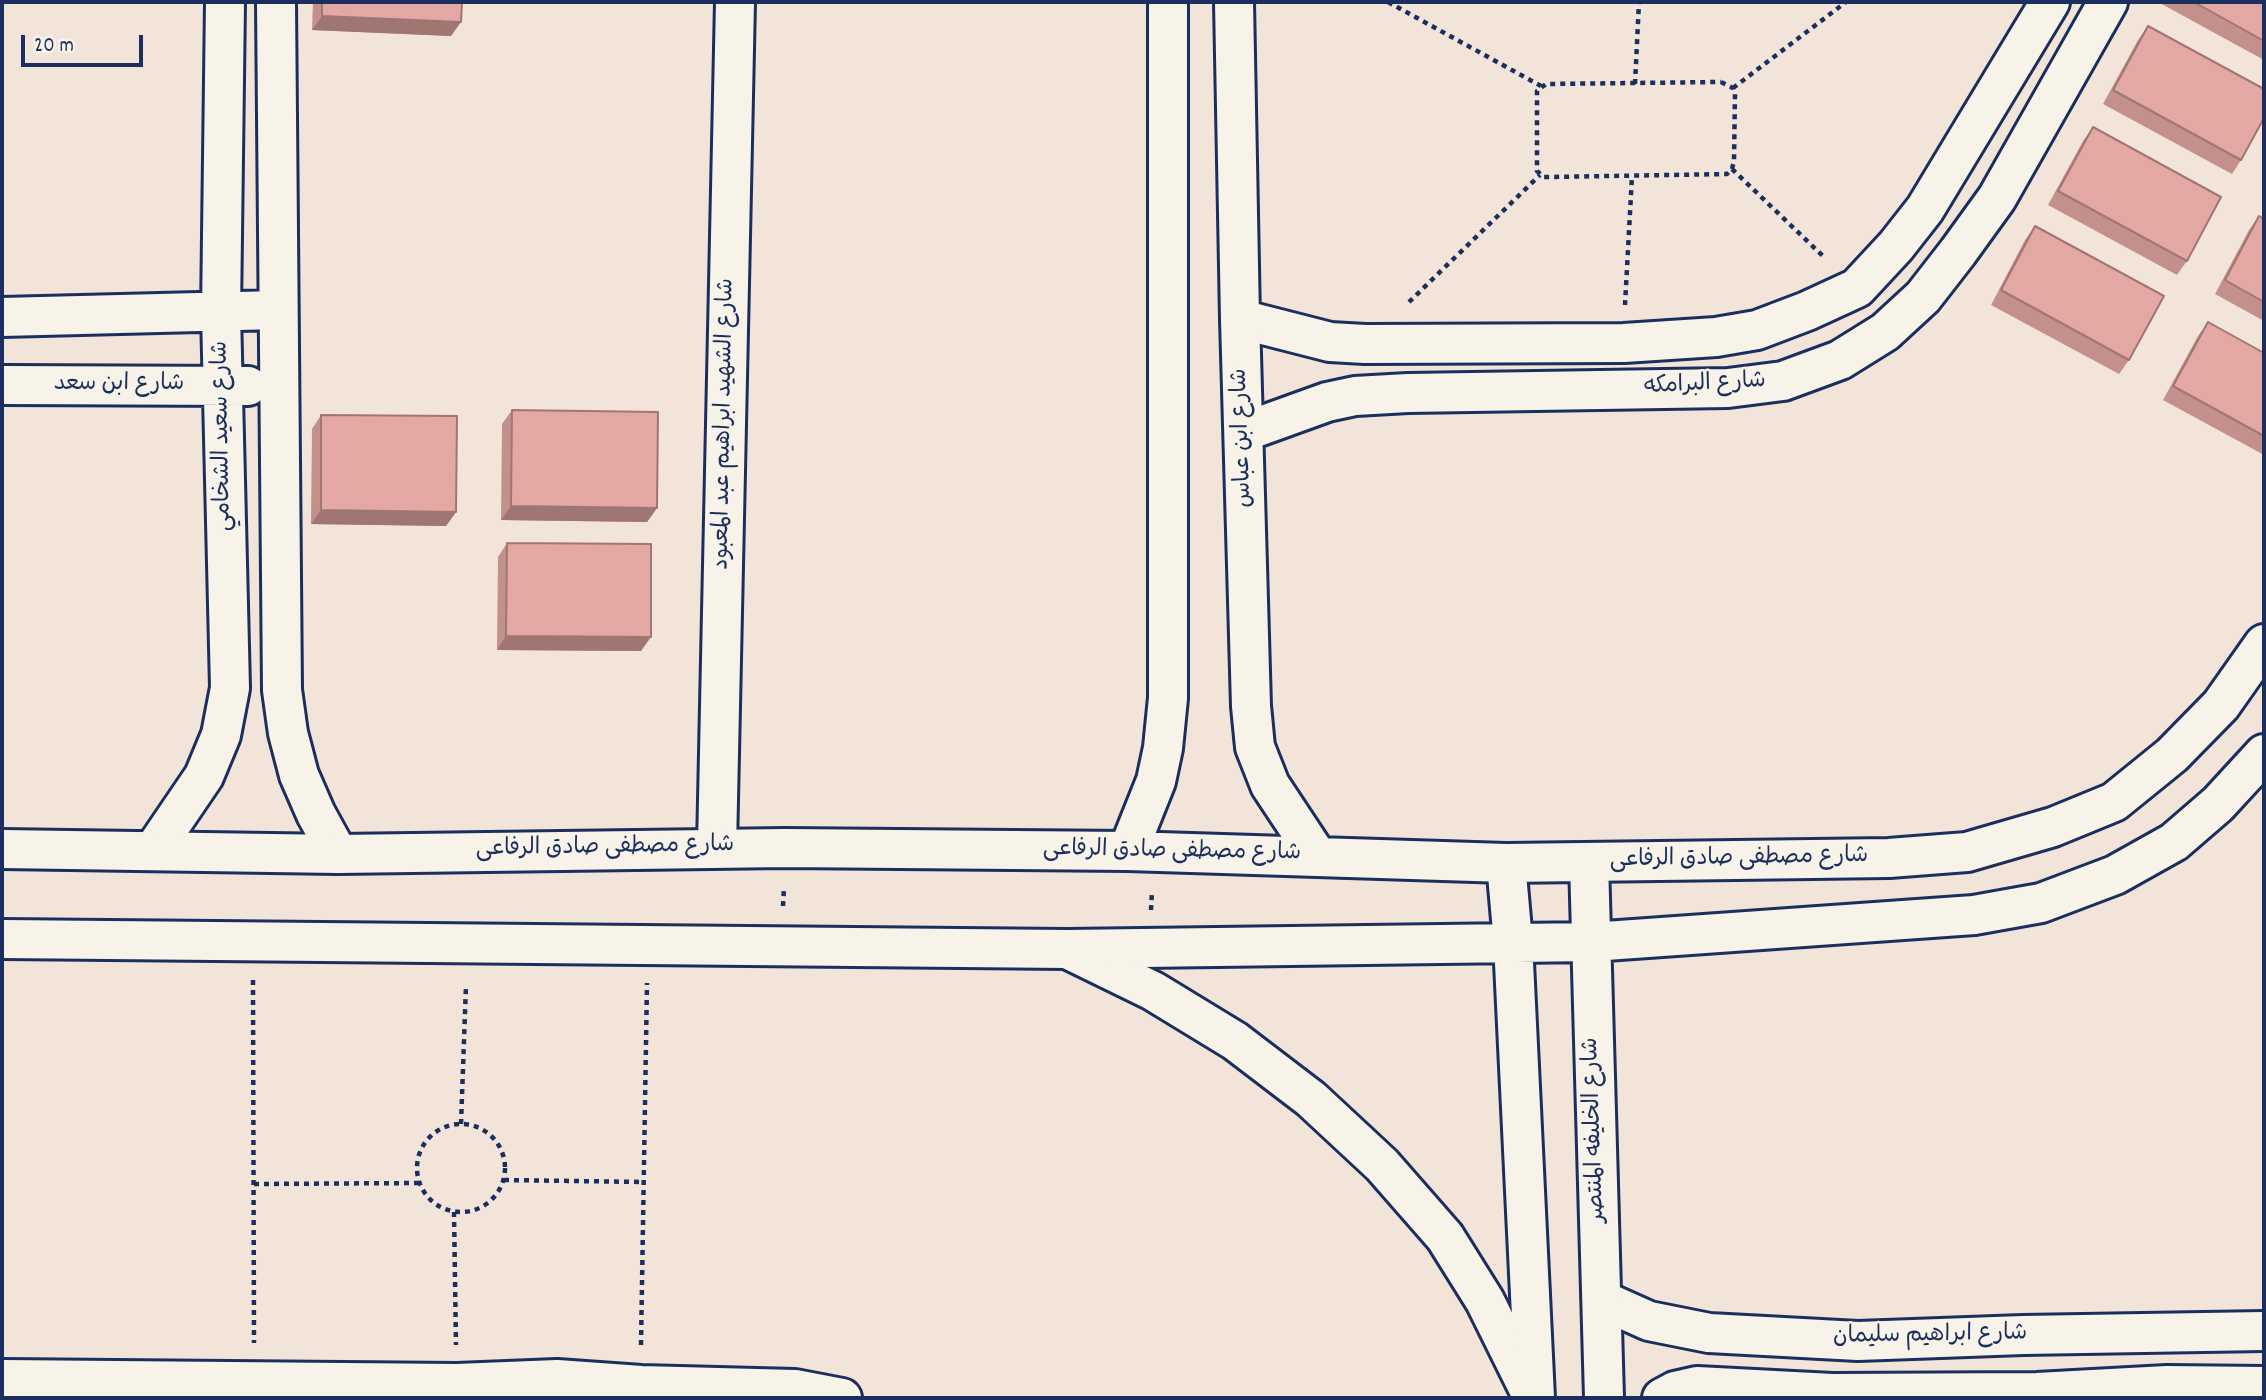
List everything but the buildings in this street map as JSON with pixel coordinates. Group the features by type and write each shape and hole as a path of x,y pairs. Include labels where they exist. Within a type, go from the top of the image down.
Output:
{"street":[{"name":"شارع سعيد الشخامي","path":"153,851 204,776 221,736 230,688 221,313 225,2"},
{"path":"276,2 282,690 288,733 299,775 316,814 338,853"},
{"name":"شارع الشهيد ابراهيم عبد المعبود","path":"717,847 734,2"},
{"path":"1140,851 1163,748 1168,698 1168,2"},
{"name":"شارع ابن عباس","path":"1234,2 1251,706 1255,747 1270,785 1317,856"},
{"path":"2051,2 2101,14"},
{"name":"شارع البرامكه","path":"1240,319 1317,340 1365,344 1623,343 1716,337 1757,330 1807,311 1857,288 1896,246 1925,209 2051,2"},
{"name":"شارع البرامكه","path":"1244,432 1326,402 1356,396 1728,388 1783,381 1840,360 1895,323 1923,297 1958,252 1997,198 2101,14"},
{"path":"2,317 278,310"},
{"name":"شارع ابن سعد","path":"2,385 278,385"},
{"name":"شارع مصطفى صادق الرفاعى","path":"2,849 338,853 717,847 1140,851 1506,863 1889,858 1967,852 2053,827 2114,802 2172,755 2221,705 2264,644"},
{"path":"2,939 1150,948 1591,942 1975,915 2041,904 2115,875 2174,842 2218,804 2264,754"},
{"name":"شارع الخليفه المنتصر","path":"1589,862 1604,1398"},
{"path":"1506,863 1513,942 1534,1398"},
{"path":"1067,949 1153,991 1235,1041 1311,1099 1382,1165 1445,1237 1485,1301 1534,1398"},
{"name":"شارع ابراهيم سليمان","path":"1602,1300 1649,1321 1709,1333 1857,1341 2264,1331"},
{"path":"2165,1392 2182,1334"},
{"path":"2023,1335 2038,1395"},
{"path":"2,1378 457,1383 556,1389 641,1385 795,1389 842,1398"},
{"path":"1662,1398 1675,1391 1697,1386 1832,1393 2038,1395 2264,1386"}],"path":[{"path":"1388,2 1541,86"},
{"path":"1634,84 1639,2"},
{"path":"1733,88 1846,2"},
{"path":"1721,82 1733,88 1734,161 1727,174 1540,175 1536,166 1537,91 1541,86 1721,82"},
{"path":"1732,169 1857,288"},
{"path":"1365,344 1540,175"},
{"path":"1623,343 1632,176"},
{"path":"782,946 785,848"},
{"path":"1140,851 1150,948"},
{"path":"253,941 254,1382"},
{"path":"461,1124 468,944"},
{"path":"641,1385 648,945"},
{"path":"447,1125 474,1126 487,1131 503,1153 504,1180 490,1201 467,1212 454,1212 427,1196 417,1170 418,1155 425,1142 447,1125"},
{"path":"504,1180 644,1182"},
{"path":"254,1184 420,1183"},
{"path":"454,1212 457,1383"}]}
